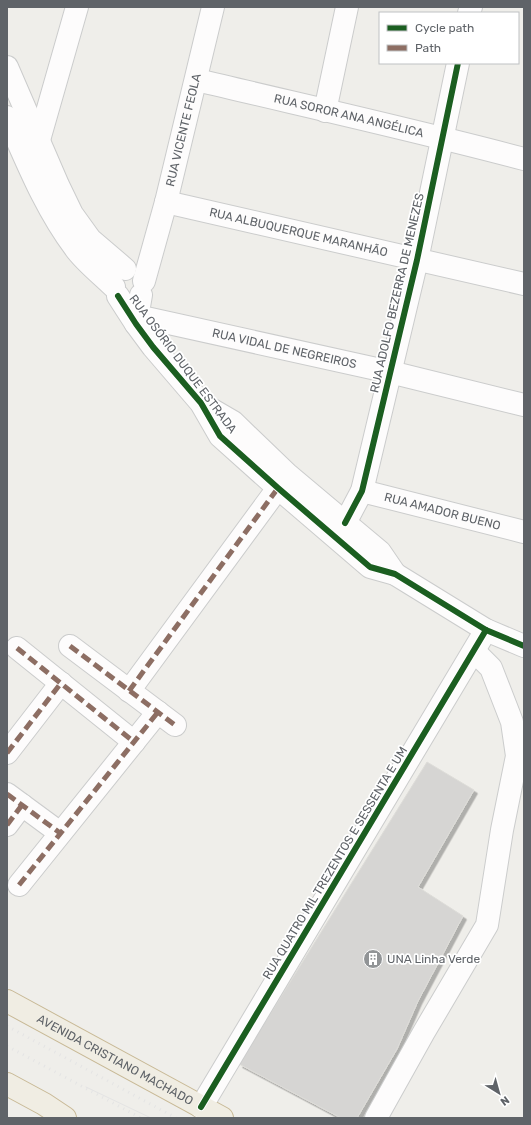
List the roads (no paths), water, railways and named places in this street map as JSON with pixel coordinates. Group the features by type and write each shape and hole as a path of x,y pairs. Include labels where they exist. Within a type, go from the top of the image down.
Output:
{"highway":[{"name":"AVENIDA CRISTIANO MACHADO","path":"7,1001 222,1118"},
{"path":"7,1084 44,1104 65,1118"},
{"path":"44,1104 82,1118"}],"street":[{"path":"30,145 77,7"},
{"name":"RUA VICENTE FEOLA","path":"129,283 153,254 197,80 213,7"},
{"path":"325,111 347,7"},
{"name":"RUA ADOLFO BEZERRA DE MENEZES","path":"345,523 362,491 417,260 458,64"},
{"name":"RUA OSÓRIO DUQUE ESTRADA","path":"7,67 30,145"},
{"name":"RUA SOROR ANA ANGÉLICA","path":"197,80 524,159"},
{"name":"RUA OSÓRIO DUQUE ESTRADA","path":"7,117 30,145 72,214 90,239 129,283 137,320 153,347 201,403 220,436 370,567 395,574 486,630 524,646"},
{"name":"RUA ALBUQUERQUE MARANHÃO","path":"166,202 524,284"},
{"name":"RUA VIDAL DE NEGREIROS","path":"137,320 390,372 524,405"},
{"name":"RUA OSÓRIO DUQUE ESTRADA","path":"201,403 233,422 287,474 380,552 395,574"},
{"path":"129,691 278,488"},
{"name":"RUA AMADOR BUENO","path":"362,491 524,532"},
{"name":"RUA QUATRO MIL TREZENTOS E SESSENTA E UM","path":"201,1107 486,630"},
{"path":"70,646 175,725"},
{"path":"17,648 134,742"},
{"path":"376,1118 424,1032 487,925 502,830 517,756 512,722 491,668 474,651"},
{"path":"7,754 61,683"},
{"path":"19,885 158,712"},
{"path":"7,825 14,799 60,833"}],"tram line":[{"path":"86,1087 151,1118"}],"railway":[{"path":"7,1026 176,1118"},
{"path":"7,1046 141,1118"}],"place":[{"name":"UNA Linha Verde","path":"373,959"}]}
